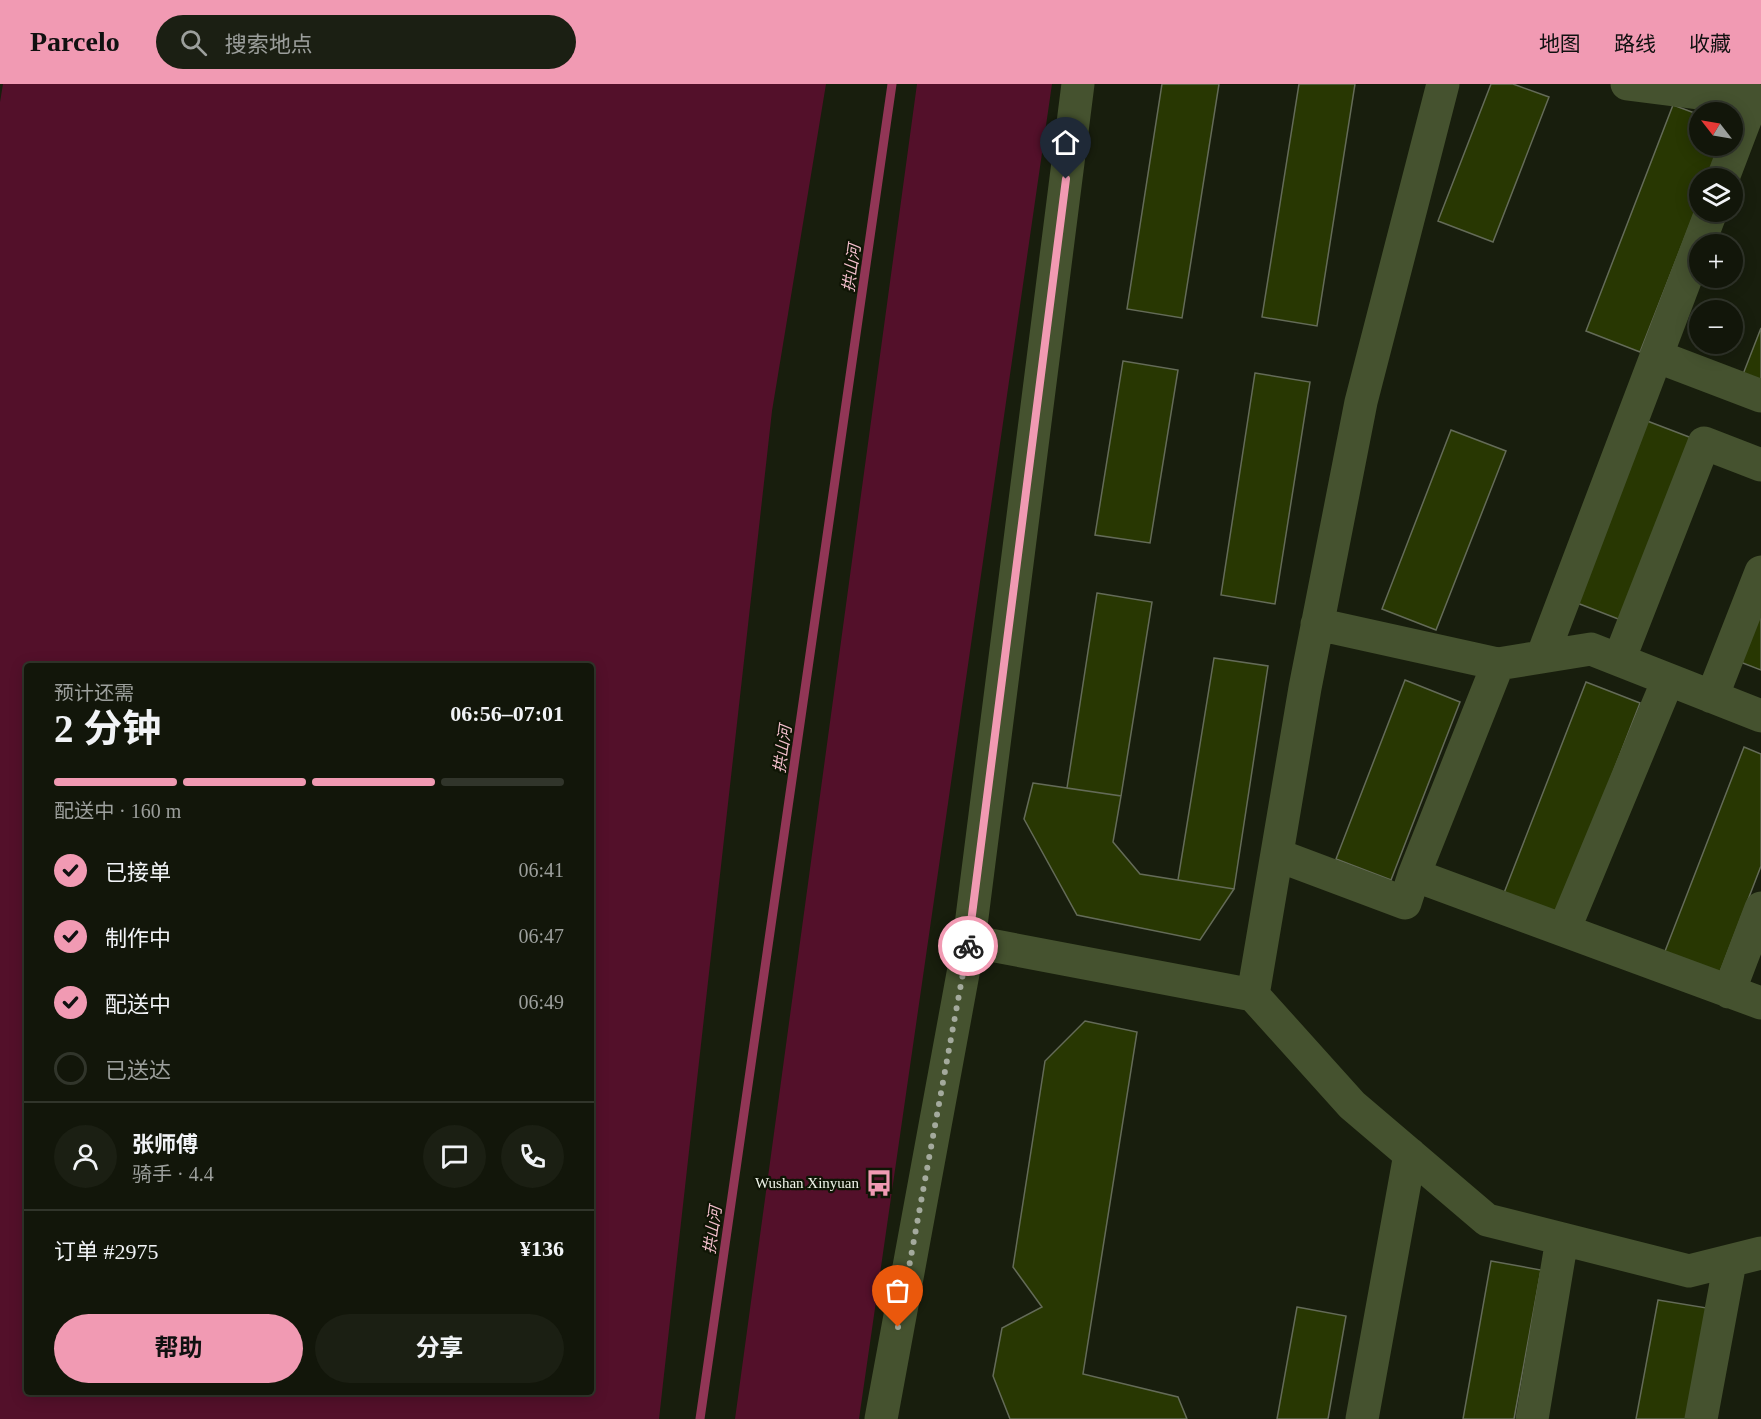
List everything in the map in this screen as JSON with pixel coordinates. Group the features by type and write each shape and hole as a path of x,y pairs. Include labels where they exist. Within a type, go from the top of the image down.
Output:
{"street":[{"path":"881,1419 969,941 1078,84"},
{"path":"1253,995 1317,624 1360,402 1443,84"},
{"path":"1626,84 1757,100 1727,168"},
{"path":"1542,657 1707,222"},
{"path":"1656,356 1761,396"},
{"path":"1619,660 1704,443 1761,465"},
{"path":"1712,697 1761,572"},
{"path":"1317,624 1498,664 1591,649 1761,716"},
{"path":"1277,855 1405,903 1498,664"},
{"path":"1564,930 1668,680"},
{"path":"1414,875 1761,1003"},
{"path":"1729,992 1761,908"},
{"path":"969,941 1253,995 1352,1105 1487,1220 1689,1271 1761,1253"},
{"path":"1362,1419 1410,1154"},
{"path":"1532,1419 1562,1239"},
{"path":"1701,1419 1730,1262"}],"shaded area":[{"path":"3,84 826,84 772,411 659,1419 0,1419 0,102"},
{"path":"917,84 1052,84 859,1419 735,1419"}],"building":[{"path":"1162,84 1219,84 1182,318 1127,309"},
{"path":"1299,84 1355,84 1317,326 1262,317"},
{"path":"1491,84 1513,84 1549,97 1493,242 1438,221"},
{"path":"1673,105 1689,111 1689,156 1716,156 1711,168 1689,168 1689,222 1691,222 1640,352 1586,331"},
{"path":"1761,328 1761,390 1740,382"},
{"path":"1123,361 1178,370 1150,543 1095,535"},
{"path":"1255,373 1310,382 1275,604 1221,595"},
{"path":"1642,419 1697,440 1626,622 1572,601"},
{"path":"1451,430 1506,451 1436,630 1382,609"},
{"path":"1097,593 1152,602 1121,796 1067,788"},
{"path":"1761,593 1761,670 1735,660"},
{"path":"1214,658 1268,666 1234,889 1178,880"},
{"path":"1405,680 1460,702 1391,880 1336,859"},
{"path":"1586,682 1640,703 1558,914 1504,893"},
{"path":"1744,747 1761,754 1761,866 1717,980 1662,959"},
{"path":"1033,783 1121,796 1113,842 1140,874 1234,889 1200,940 1077,915 1024,819"},
{"path":"1085,1021 1137,1032 1083,1374 1178,1397 1187,1419 1010,1419 993,1376 1002,1328 1042,1307 1013,1267 1045,1061"},
{"path":"1491,1261 1541,1270 1514,1419 1463,1419"},
{"path":"1658,1300 1707,1308 1687,1419 1636,1419"},
{"path":"1297,1307 1346,1316 1328,1419 1277,1419"}],"waterway":[{"name":"拱山河","path":"700,1419 892,84"}],"way so far":[{"path":"898,1327 968,946"}],"place":[{"name":"Wushan Xinyuan","path":"879,1183"}],"route":[{"path":"968,946 1066,179"}]}
